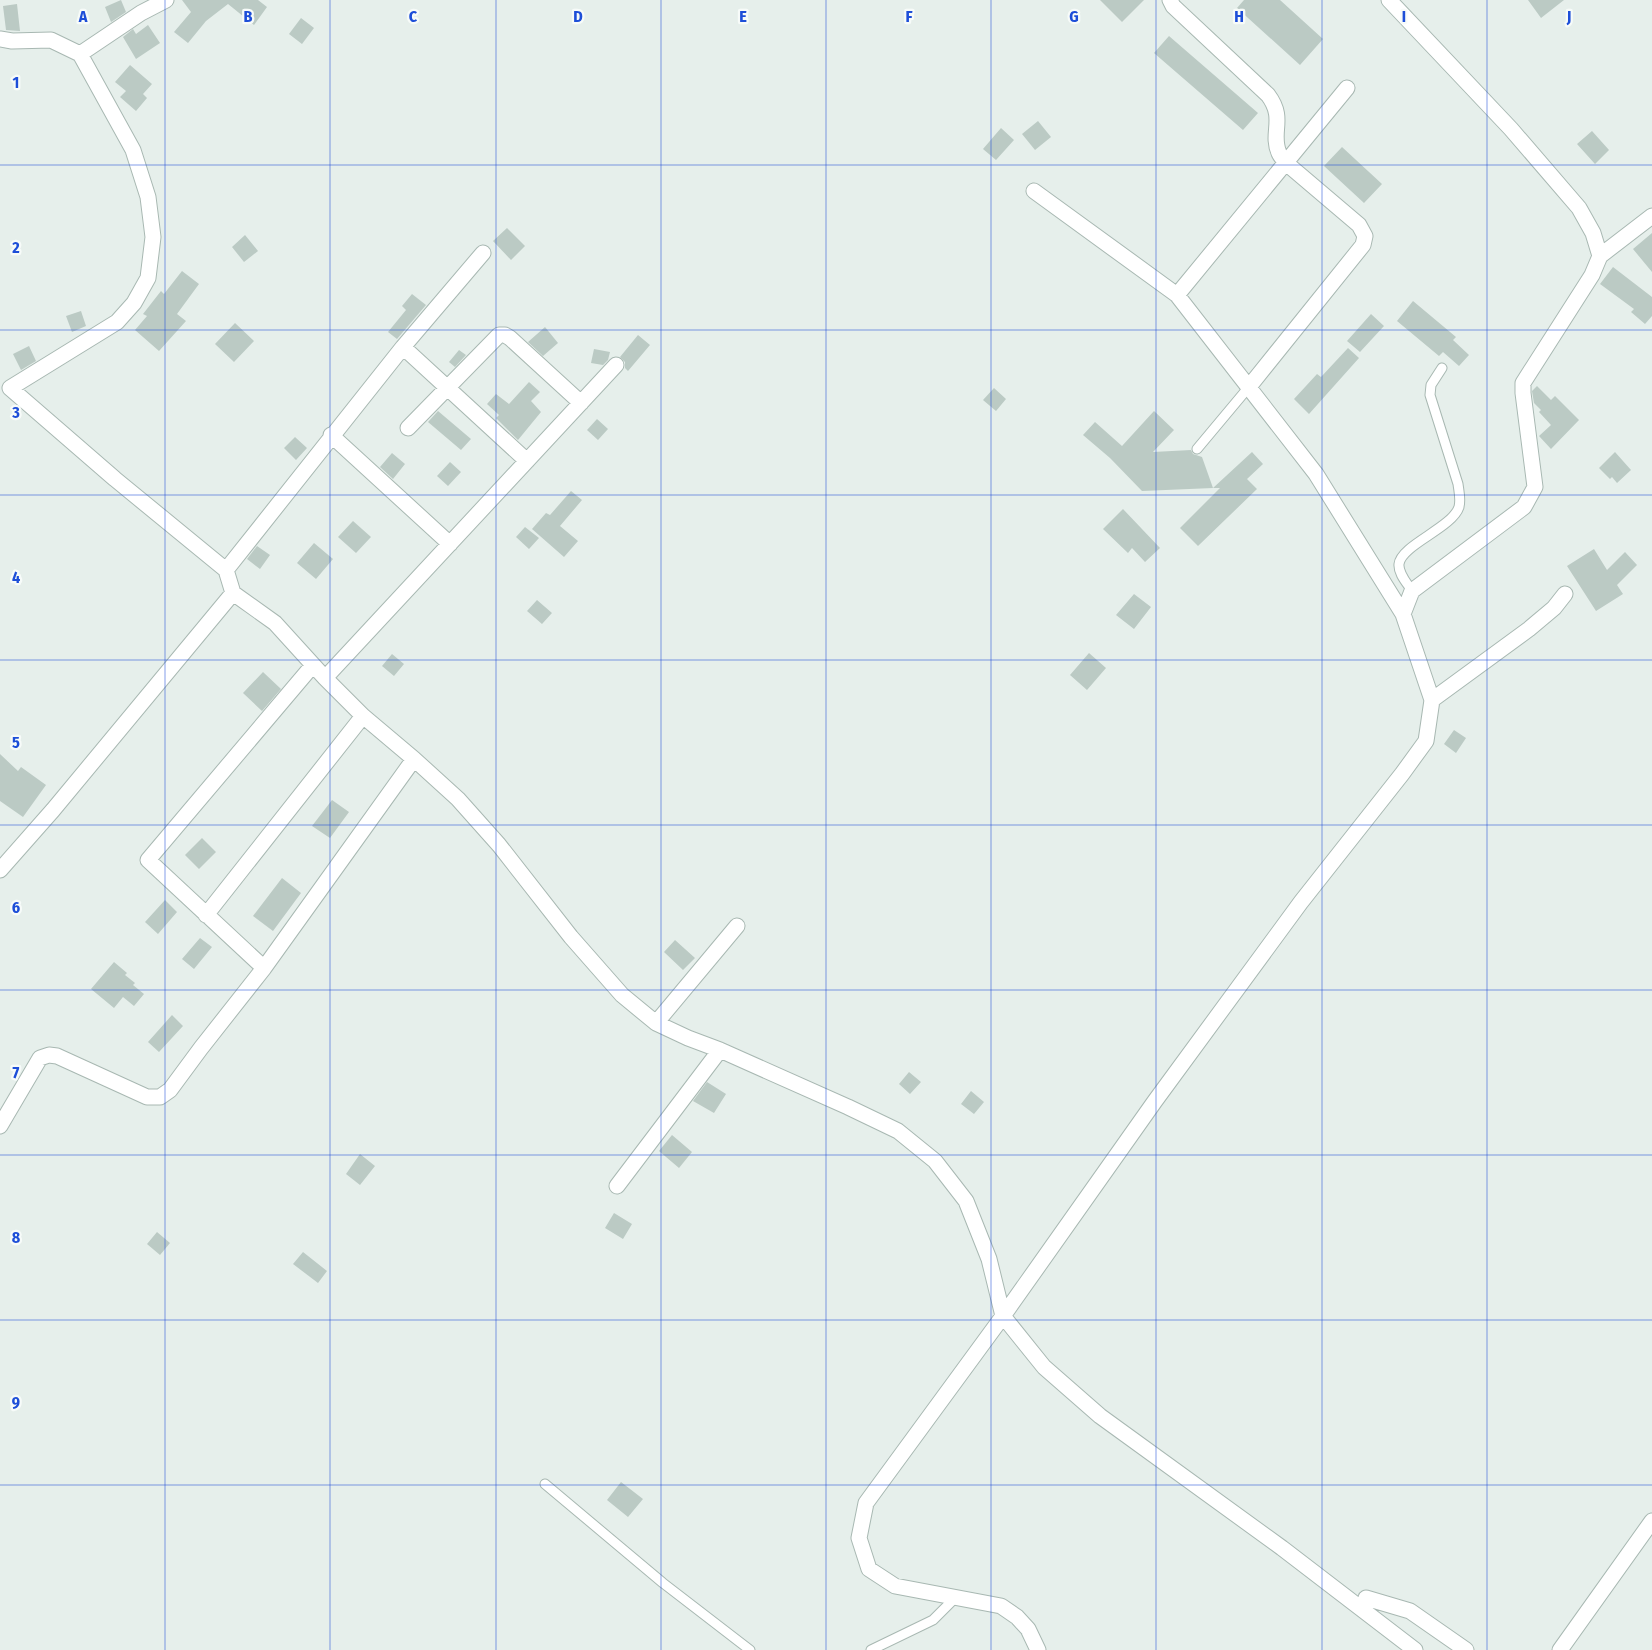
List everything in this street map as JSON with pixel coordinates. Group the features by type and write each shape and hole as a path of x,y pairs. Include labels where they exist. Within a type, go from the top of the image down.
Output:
{"street":[{"path":"80,54 141,13 166,0"},
{"path":"1170,0 1173,6 1268,95 1278,112 1279,152 1286,163 1359,225 1365,236 1363,245 1248,388"},
{"path":"1389,0 1511,129 1579,208 1593,233 1600,256"},
{"path":"0,39 12,41 51,40 80,54 134,150 148,197 153,237 148,278 134,303 116,322 5,386 226,570 233,593 275,623 363,716 458,799 499,845 571,937 622,995 656,1023 848,1107 898,1132 935,1161 966,1201 989,1259 1003,1316 1044,1367 1100,1416 1282,1548 1415,1650"},
{"path":"1176,295 1347,88"},
{"path":"1034,191 1176,295 1316,474 1403,614 1432,700 1426,741 1301,902 866,1503 859,1538 869,1569 895,1586 1001,1606 1017,1617 1028,1629 1038,1650"},
{"path":"1403,614 1412,591 1524,506 1535,487 1523,383 1592,275 1600,256 1652,216"},
{"path":"226,570 403,347 483,253"},
{"path":"408,428 499,335 505,335 581,403"},
{"path":"403,347 527,461"},
{"path":"325,678 616,365"},
{"path":"332,435 450,544"},
{"path":"0,870 54,810 233,593"},
{"path":"1432,700 1529,629 1554,608 1565,594"},
{"path":"264,968 148,860 313,665"},
{"path":"206,915 363,716"},
{"path":"0,1126 40,1058 49,1055 57,1056 147,1097 160,1097 170,1090 200,1048 264,968 414,759"},
{"path":"656,1023 737,926"},
{"path":"617,1186 720,1050"},
{"path":"1560,1650 1652,1521"},
{"path":"1366,1598 1410,1611 1466,1650"}],"lane":[{"path":"1412,591 1400,572 1399,563 1403,554 1449,520 1459,509 1461,498 1430,395 1431,385 1442,368"},
{"path":"1197,449 1248,388"},
{"path":"545,1484 663,1583 750,1650"},
{"path":"871,1650 933,1620 955,1598"}],"building":[{"path":"121,0 126,12 111,22 105,7"},
{"path":"182,0 258,0 267,7 254,25 228,4 206,21 188,43 174,32 191,12"},
{"path":"1100,0 1144,0 1122,22"},
{"path":"1244,0 1280,0 1323,39 1300,65 1237,8"},
{"path":"1528,0 1564,0 1541,18"},
{"path":"17,4 20,31 6,30 3,6"},
{"path":"301,18 314,28 302,44 289,34"},
{"path":"148,25 160,43 136,59 123,37 133,29 136,34"},
{"path":"1169,36 1258,113 1243,130 1154,53"},
{"path":"130,65 152,84 143,94 147,98 136,111 120,97 126,91 115,82"},
{"path":"1038,121 1051,137 1035,150 1022,134"},
{"path":"1001,128 1014,140 996,160 983,149"},
{"path":"1592,131 1609,150 1595,164 1577,144"},
{"path":"1342,147 1382,184 1364,203 1324,166"},
{"path":"507,228 525,246 511,260 493,241"},
{"path":"1652,233 1652,272 1633,249"},
{"path":"245,235 258,251 244,262 232,247"},
{"path":"1613,267 1652,297 1652,316 1645,324 1631,312 1634,309 1600,284"},
{"path":"182,271 199,284 177,314 186,321 159,351 135,330 147,316 143,314 161,291 164,294"},
{"path":"412,294 426,305 397,339 388,332 406,310 402,306"},
{"path":"1413,301 1456,337 1453,340 1469,355 1459,366 1443,352 1439,356 1397,321"},
{"path":"81,311 86,326 72,332 66,316"},
{"path":"1371,314 1384,326 1360,352 1347,341"},
{"path":"235,323 254,341 234,362 215,344"},
{"path":"545,327 558,343 543,356 528,342"},
{"path":"638,335 650,345 628,371 625,368 625,362 620,357"},
{"path":"29,346 36,361 21,370 13,354"},
{"path":"1348,348 1359,358 1309,414 1294,399 1317,374 1321,377"},
{"path":"594,349 610,352 608,360 603,365 591,363"},
{"path":"459,350 466,355 455,367 449,362"},
{"path":"529,382 540,392 531,401 541,412 518,440 496,418 499,415 487,404 496,394 509,404"},
{"path":"1537,386 1551,400 1555,396 1579,420 1551,449 1539,436 1551,425 1539,412 1541,410 1534,403 1532,391"},
{"path":"994,388 1006,399 996,411 983,400"},
{"path":"438,411 471,439 461,450 428,422"},
{"path":"1154,411 1174,430 1153,452 1191,450 1193,454 1202,457 1213,488 1142,491 1110,458 1083,435 1095,422 1122,446"},
{"path":"597,419 608,429 598,440 587,430"},
{"path":"295,437 307,448 296,460 284,448"},
{"path":"1252,452 1263,464 1247,479 1257,489 1198,546 1180,528 1220,488 1213,488"},
{"path":"1615,452 1631,470 1617,483 1599,468"},
{"path":"392,453 405,464 393,479 380,467"},
{"path":"450,462 461,472 448,486 437,476"},
{"path":"571,491 582,500 560,526 578,541 564,557 532,529 546,513 550,515"},
{"path":"1123,509 1160,548 1145,562 1132,548 1128,553 1103,529"},
{"path":"353,521 371,537 356,553 338,537"},
{"path":"525,527 539,538 529,549 516,537"},
{"path":"314,543 333,559 316,579 297,563"},
{"path":"257,546 270,555 260,569 247,559"},
{"path":"1594,549 1607,570 1625,552 1637,565 1617,585 1623,594 1596,611 1567,566"},
{"path":"1134,594 1151,607 1134,629 1116,615"},
{"path":"537,600 552,613 542,624 527,611"},
{"path":"1089,653 1106,668 1087,690 1070,675"},
{"path":"392,654 404,664 394,676 382,666"},
{"path":"263,672 281,689 262,711 243,693"},
{"path":"1454,730 1466,738 1456,753 1444,744"},
{"path":"0,754 18,771 21,767 46,785 23,817 0,801"},
{"path":"332,800 349,812 330,838 312,826"},
{"path":"202,838 216,852 199,869 185,855"},
{"path":"282,878 301,893 273,931 253,916"},
{"path":"165,900 177,912 158,934 145,922"},
{"path":"200,938 212,947 194,969 182,959"},
{"path":"675,940 695,958 683,970 664,952"},
{"path":"114,962 127,973 125,975 135,983 133,985 144,994 134,1006 123,997 114,1008 91,989"},
{"path":"172,1015 183,1026 159,1052 148,1042"},
{"path":"909,1072 921,1082 910,1094 899,1084"},
{"path":"707,1082 726,1094 714,1113 693,1101"},
{"path":"971,1091 984,1102 974,1114 961,1104"},
{"path":"672,1135 692,1152 679,1168 659,1151"},
{"path":"360,1154 375,1166 360,1185 346,1174"},
{"path":"614,1213 632,1224 623,1239 605,1228"},
{"path":"157,1232 170,1243 160,1255 147,1244"},
{"path":"303,1252 327,1271 318,1283 293,1264"},
{"path":"621,1482 643,1499 628,1517 607,1500"}]}
